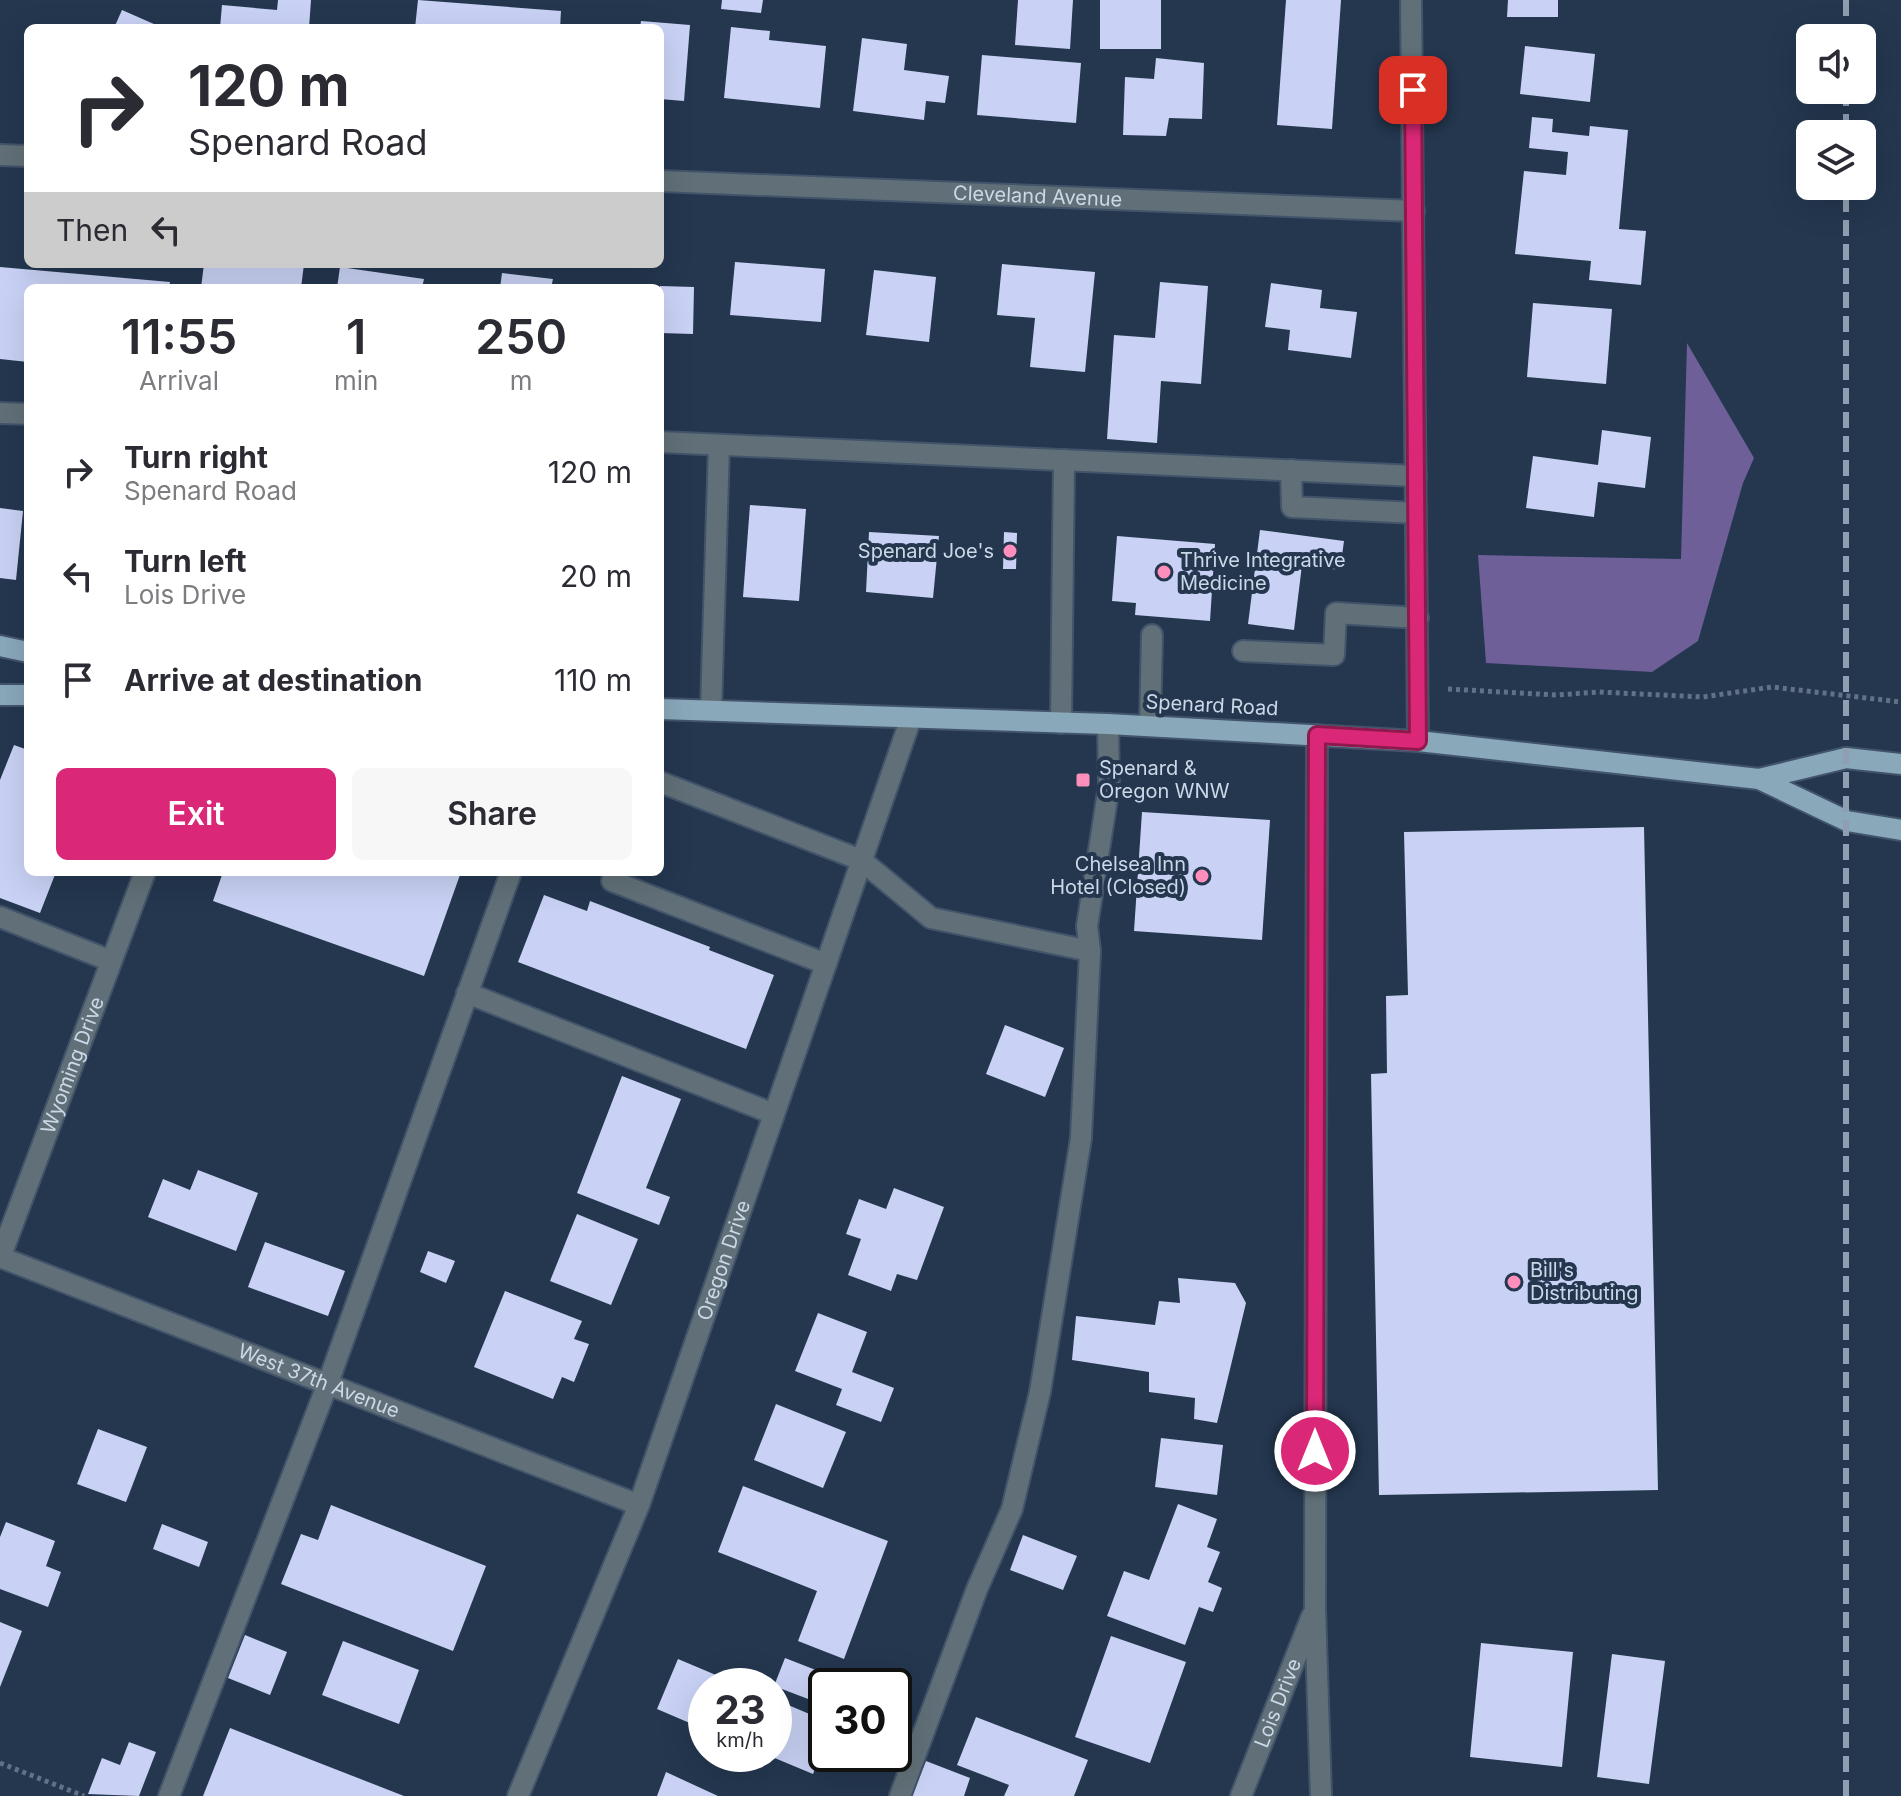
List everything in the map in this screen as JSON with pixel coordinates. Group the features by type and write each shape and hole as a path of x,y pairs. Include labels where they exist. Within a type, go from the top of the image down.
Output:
{"main road":[{"path":"0,646 24,651"},
{"path":"0,695 24,695"},
{"name":"Spenard Road","path":"664,709 1108,724 1418,741 1759,779 1847,821 1901,830"},
{"name":"Spenard Road","path":"1759,779 1846,758 1901,764"}],"street":[{"path":"1411,0 1418,741"},
{"path":"0,155 24,156"},
{"name":"Cleveland Avenue","path":"664,181 1414,211"},
{"path":"0,413 24,414"},
{"path":"664,442 1416,476"},
{"path":"711,710 719,445"},
{"path":"1061,723 1064,460"},
{"path":"1291,470 1292,507 1416,513"},
{"path":"1243,651 1334,655 1336,613 1418,618"},
{"path":"1150,726 1152,635"},
{"name":"Oregon Drive","path":"518,1796 639,1505 911,718"},
{"path":"900,1796 977,1589 1012,1509 1040,1392 1081,1138 1090,951 1087,926 1109,786 1108,724"},
{"name":"Lois Drive","path":"1317,735 1315,1609 1321,1796"},
{"path":"664,784 861,860 931,918 1090,951"},
{"name":"Wyoming Drive","path":"0,1257 143,876"},
{"path":"169,1796 328,1383 510,876"},
{"path":"614,876 612,881 826,964"},
{"path":"0,917 111,961"},
{"path":"467,993 774,1114"},
{"name":"West 37th Avenue","path":"0,1257 639,1505"},
{"name":"Lois Drive","path":"1241,1796 1315,1609"}],"path":[{"path":"1417,687 1556,695 1599,692 1703,697 1772,687 1901,702"},
{"path":"0,1763 84,1796"}],"shaded area":[{"path":"1687,343 1754,458 1743,483 1698,641 1652,672 1486,663 1478,555 1681,559"}],"building":[{"path":"278,0 311,0 309,24 220,24 222,5 277,10"},
{"path":"418,0 561,11 560,24 415,24"},
{"path":"722,0 763,0 761,13 721,9"},
{"path":"1018,0 1073,0 1070,49 1015,45"},
{"path":"1100,0 1161,0 1161,49 1100,49"},
{"path":"1286,0 1341,0 1332,129 1277,125"},
{"path":"1508,0 1558,0 1558,17 1507,17"},
{"path":"122,10 154,24 116,24"},
{"path":"641,21 690,25 684,101 664,99 664,24 641,24"},
{"path":"731,27 770,31 769,40 826,46 820,108 724,98"},
{"path":"862,38 907,44 904,70 949,76 945,103 926,101 924,120 853,111"},
{"path":"1525,46 1595,54 1590,102 1520,94"},
{"path":"982,55 1081,63 1076,123 977,115"},
{"path":"1156,58 1204,63 1202,119 1169,118 1166,136 1123,135 1125,77 1154,79"},
{"path":"1532,117 1553,119 1552,132 1589,136 1590,126 1628,130 1619,229 1646,231 1641,285 1589,280 1591,261 1515,254 1524,171 1566,175 1568,152 1529,148"},
{"path":"735,262 825,269 821,322 730,315"},
{"path":"1002,264 1095,272 1085,372 1030,367 1035,318 997,315"},
{"path":"0,267 170,282 24,284 24,362 0,359"},
{"path":"204,268 304,268 302,284 202,284"},
{"path":"340,268 424,279 423,284 338,284"},
{"path":"874,270 936,277 929,342 866,335"},
{"path":"502,273 553,279 552,284 501,284"},
{"path":"1160,282 1208,286 1201,384 1161,381 1157,443 1107,439 1114,335 1155,338"},
{"path":"1271,283 1322,290 1320,308 1357,312 1351,358 1288,350 1290,330 1265,327"},
{"path":"664,286 694,287 693,334 664,333"},
{"path":"1533,303 1612,309 1606,384 1527,377"},
{"path":"1602,430 1651,437 1645,488 1598,482 1594,517 1526,508 1533,456 1598,465"},
{"path":"750,505 806,509 799,601 743,597"},
{"path":"0,508 23,511 16,580 0,578"},
{"path":"1260,530 1344,541 1340,570 1302,565 1294,630 1248,624"},
{"path":"869,532 939,536 933,598 866,592"},
{"name":"Spenard Joe's","path":"1004,532 1017,533 1016,569 1003,569"},
{"name":"Thrive Integrative Medicine","path":"1117,536 1215,544 1210,621 1135,615 1136,603 1112,601"},
{"path":"14,745 24,749 24,876 54,876 40,913 0,898 0,780"},
{"name":"Chelsea Inn Hotel (Closed)","path":"1142,812 1270,820 1262,940 1134,931"},
{"name":"Bill's Distributing","path":"1644,827 1658,1490 1379,1495 1371,1074 1387,1073 1386,996 1408,995 1404,832"},
{"path":"222,876 460,876 424,976 213,901"},
{"path":"544,895 587,911 590,901 774,975 746,1049 518,962"},
{"path":"1005,1025 1064,1048 1045,1097 986,1074"},
{"path":"622,1076 681,1099 646,1188 670,1197 659,1225 577,1193"},
{"path":"198,1170 258,1193 236,1251 148,1217 163,1179 190,1190"},
{"path":"894,1188 944,1207 917,1280 897,1274 891,1291 848,1275 861,1239 846,1234 859,1199 886,1209"},
{"path":"577,1214 638,1239 611,1305 550,1281"},
{"path":"265,1242 345,1271 328,1316 248,1287"},
{"path":"428,1251 455,1261 446,1283 420,1272"},
{"path":"1178,1278 1235,1283 1246,1303 1217,1423 1194,1419 1195,1398 1149,1392 1149,1372 1072,1360 1076,1316 1155,1325 1159,1301 1180,1303"},
{"path":"505,1291 582,1321 574,1339 589,1344 574,1382 562,1377 553,1399 474,1367"},
{"path":"818,1313 867,1332 852,1372 894,1388 881,1422 836,1405 842,1389 795,1371"},
{"path":"776,1404 846,1432 823,1488 754,1460"},
{"path":"98,1429 147,1447 126,1502 77,1484"},
{"path":"1161,1438 1223,1445 1217,1495 1155,1487"},
{"path":"743,1486 888,1541 844,1659 798,1641 817,1591 718,1552"},
{"path":"1178,1504 1217,1519 1207,1547 1220,1552 1208,1582 1222,1588 1213,1612 1199,1607 1185,1645 1107,1616 1124,1571 1149,1580"},
{"path":"331,1505 486,1566 453,1651 281,1584 301,1534 318,1540"},
{"path":"6,1522 55,1541 46,1566 61,1572 48,1607 0,1589 0,1537"},
{"path":"162,1524 208,1542 199,1567 153,1549"},
{"path":"1023,1535 1077,1556 1063,1590 1010,1570"},
{"path":"0,1622 22,1631 0,1687"},
{"path":"245,1635 287,1652 270,1695 228,1678"},
{"path":"1111,1636 1186,1662 1150,1763 1075,1737"},
{"path":"343,1641 419,1670 399,1724 322,1695"},
{"path":"1481,1643 1573,1652 1562,1767 1470,1757"},
{"path":"1612,1654 1665,1661 1649,1784 1597,1777"},
{"path":"785,1658 811,1668 808,1668 808,1699 792,1693 792,1668 781,1668"},
{"path":"678,1659 699,1668 688,1668 688,1722 657,1709"},
{"path":"792,1707 808,1713 808,1772 792,1765"},
{"path":"976,1717 1088,1760 1074,1796 1004,1796 1009,1785 957,1765"},
{"path":"230,1728 404,1796 203,1796"},
{"path":"129,1742 156,1752 139,1796 88,1794 102,1758 120,1765"},
{"path":"926,1761 970,1778 964,1796 912,1796"},
{"path":"666,1772 718,1796 657,1796"}],"railway":[{"path":"1846,0 1846,24"},
{"path":"1846,104 1846,120"},
{"path":"1846,200 1846,1796"}],"place":[{"name":"Spenard Joe's","path":"1010,551"},
{"name":"Thrive Integrative Medicine","path":"1164,572"},
{"name":"Spenard & Oregon WNW","path":"1083,780"},
{"name":"Chelsea Inn Hotel (Closed)","path":"1202,876"},
{"name":"Bill's Distributing","path":"1514,1282"}],"route":[{"path":"1315,1451 1317,735 1418,741 1413,90"}]}
